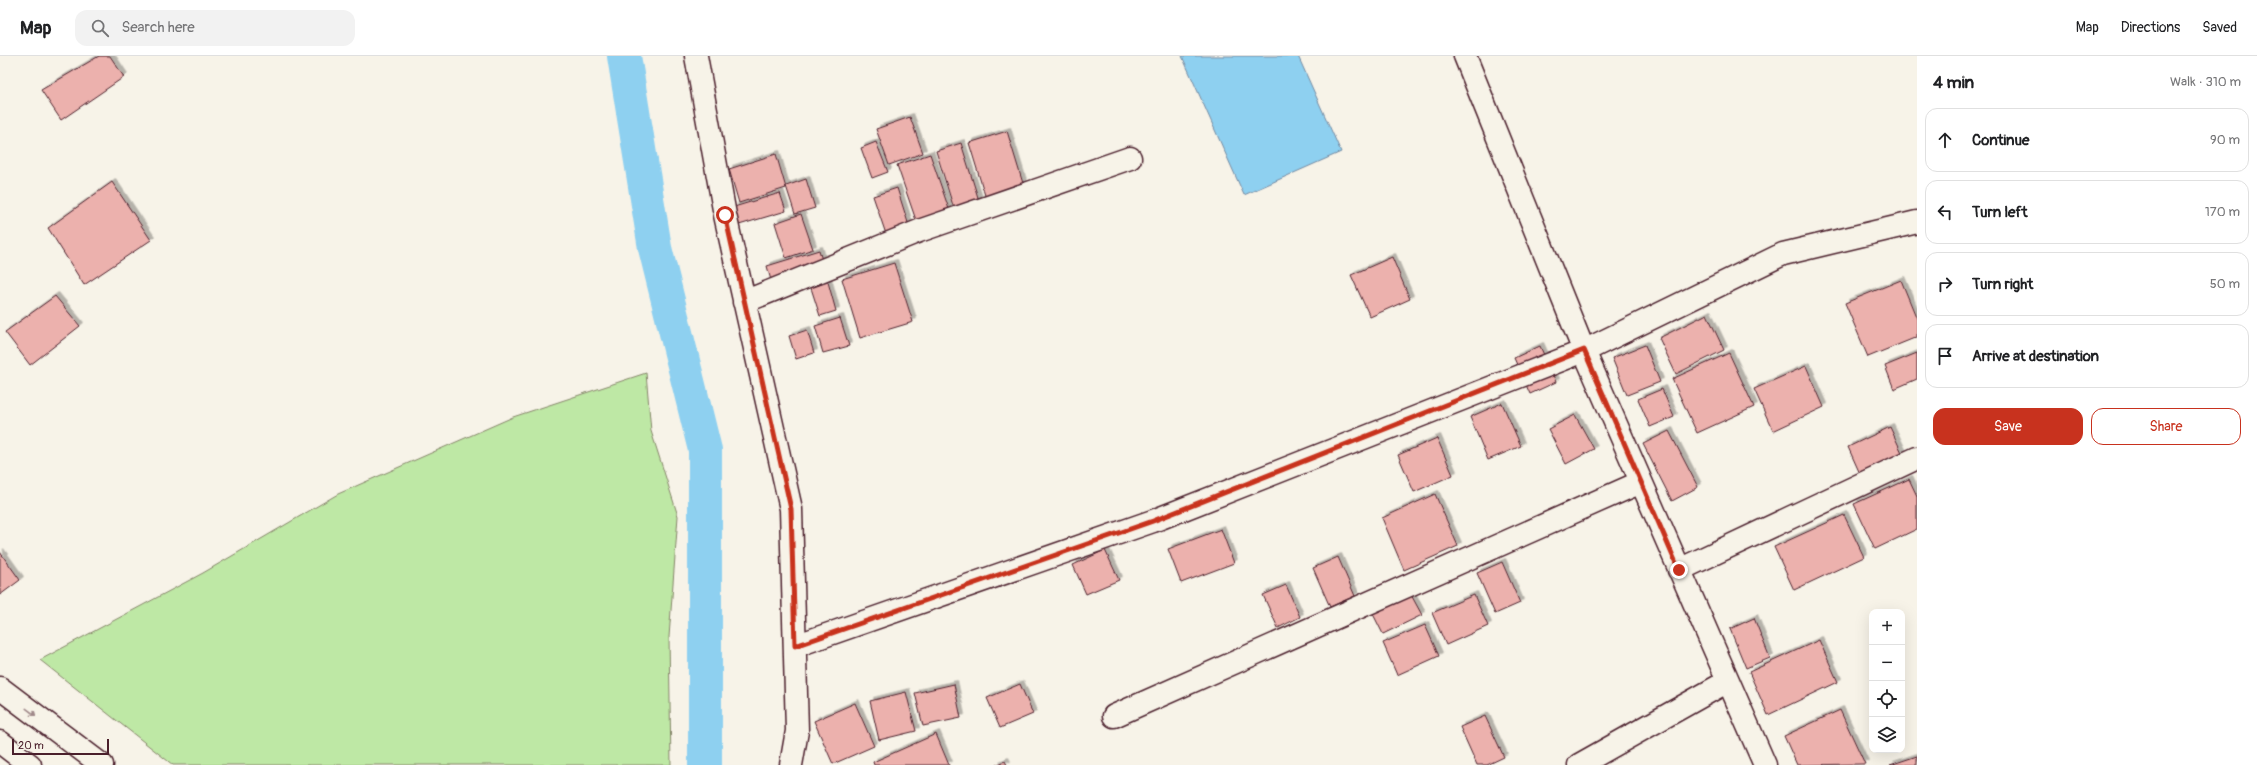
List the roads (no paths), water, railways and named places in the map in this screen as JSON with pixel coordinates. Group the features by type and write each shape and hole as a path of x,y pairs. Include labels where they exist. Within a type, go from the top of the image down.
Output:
{"street":[{"path":"696,56 725,215 791,509 797,732 791,765"},
{"path":"1465,56 1584,350 1765,765"},
{"path":"744,302 919,231 1130,158"},
{"path":"795,646 1153,521 1584,350 1783,254 1917,222"},
{"path":"1679,570 1917,458"},
{"path":"1114,716 1641,482"},
{"path":"1579,765 1728,681"},
{"path":"0,688 102,765"},
{"path":"0,742 30,765"}],"water":[{"path":"1182,56 1298,56 1341,152 1244,195"}],"waterway":[{"path":"624,56 655,248 705,450 705,765"}]}
